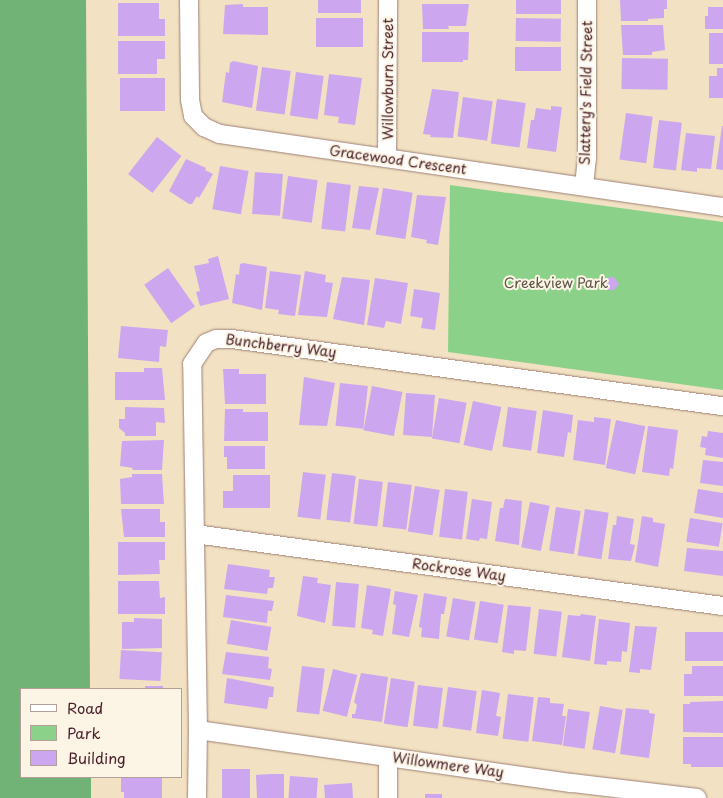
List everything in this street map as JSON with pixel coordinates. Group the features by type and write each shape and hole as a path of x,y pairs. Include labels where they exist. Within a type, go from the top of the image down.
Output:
{"street":[{"name":"Gracewood Crescent","path":"190,0 190,100 193,116 204,127 220,134 723,207"},
{"name":"Willowburn Street","path":"387,158 388,0"},
{"name":"Slattery's Field Street","path":"584,186 587,159 588,0"},
{"name":"Bunchberry Way","path":"197,798 198,730 192,364 206,343 216,339 232,338 723,406"},
{"name":"Rockrose Way","path":"195,534 723,606"},
{"name":"Willowmere Way","path":"198,730 388,757 572,790 697,798"},
{"path":"388,757 388,798"}],"green space":[{"path":"0,0 86,0 90,688 20,688 20,778 91,778 91,798 0,798"},
{"name":"Creekview Park","path":"450,185 723,222 723,390 448,352"}],"building":[{"path":"318,0 361,0 361,13 318,13"},
{"path":"516,0 561,0 561,14 516,14"},
{"path":"620,0 667,0 667,9 664,9 664,18 648,19 648,21 621,21"},
{"path":"118,3 159,3 159,19 165,19 165,36 118,36"},
{"path":"243,4 243,7 268,7 268,35 223,34 225,5"},
{"path":"422,4 469,4 466,26 448,26 449,29 423,29"},
{"path":"708,7 723,7 723,29 705,29 705,16 708,16"},
{"path":"316,18 363,18 363,47 316,47"},
{"path":"516,18 561,19 561,42 516,41"},
{"path":"621,25 663,25 665,50 652,52 652,55 623,55"},
{"path":"422,32 469,32 468,60 463,60 463,62 422,62"},
{"path":"709,33 723,33 723,64 709,64"},
{"path":"118,41 165,41 165,59 157,59 157,74 118,74"},
{"path":"515,47 561,47 561,71 515,71"},
{"path":"622,58 668,59 667,90 621,89"},
{"path":"233,61 258,66 252,108 222,102 226,72 229,73 230,63"},
{"path":"262,67 291,71 285,115 256,111"},
{"path":"717,68 723,68 723,98 709,98 709,76 717,76"},
{"path":"296,72 324,76 318,119 290,116"},
{"path":"329,74 362,78 355,125 338,123 339,117 324,115"},
{"path":"120,78 165,78 165,111 120,111"},
{"path":"432,89 459,92 453,138 430,137 431,135 423,134"},
{"path":"463,97 493,101 487,141 457,137"},
{"path":"497,99 526,103 519,148 491,144"},
{"path":"551,106 562,107 556,152 527,148 531,120 534,120 536,108 551,110"},
{"path":"626,113 653,117 646,163 619,160"},
{"path":"659,120 682,123 676,170 653,168"},
{"path":"723,126 723,170 716,169"},
{"path":"686,133 715,136 711,169 697,168 697,172 681,170"},
{"path":"157,137 181,156 152,193 128,174"},
{"path":"186,159 206,168 205,170 213,174 199,198 197,196 192,204 169,191"},
{"path":"220,166 249,171 241,214 212,209"},
{"path":"255,172 283,174 280,216 252,214"},
{"path":"288,176 318,180 312,223 282,219"},
{"path":"327,182 351,185 345,232 321,229"},
{"path":"359,186 379,188 370,230 352,228"},
{"path":"383,188 413,193 405,239 376,234"},
{"path":"417,195 446,197 438,245 426,243 427,240 411,237"},
{"path":"218,256 229,299 200,306 196,292 200,291 194,266 209,263 208,259"},
{"path":"240,264 267,267 262,310 232,303 236,274 239,275"},
{"path":"168,268 195,307 171,323 144,285"},
{"path":"270,271 301,275 295,316 278,314 279,310 265,308"},
{"path":"305,271 326,275 325,282 333,283 327,317 298,315"},
{"path":"342,277 370,280 364,325 333,319"},
{"path":"608,277 615,278 619,284 614,290 607,290 604,283"},
{"path":"375,278 408,283 401,324 386,321 384,328 367,325"},
{"path":"414,289 440,293 435,330 421,328 423,318 410,316"},
{"path":"121,326 168,330 166,347 160,346 159,362 118,358"},
{"path":"144,368 162,368 165,400 115,400 115,372 144,372"},
{"path":"223,369 239,369 239,374 266,374 266,404 225,404"},
{"path":"304,377 335,383 327,426 299,425"},
{"path":"340,383 368,386 363,429 336,426"},
{"path":"372,386 402,392 394,436 363,430"},
{"path":"406,393 435,395 432,437 403,435"},
{"path":"439,398 467,403 459,443 432,438"},
{"path":"473,401 501,407 492,451 464,445"},
{"path":"125,407 164,408 165,423 156,422 156,436 125,436 125,433 119,428 119,419 125,419"},
{"path":"508,407 537,411 531,451 502,447"},
{"path":"225,409 243,409 243,412 268,412 268,441 224,441"},
{"path":"543,410 573,415 571,433 568,432 564,457 537,453"},
{"path":"594,417 611,419 605,465 573,460 578,420 594,422"},
{"path":"616,420 645,426 635,474 606,468"},
{"path":"648,426 678,430 673,469 670,468 669,476 642,472"},
{"path":"708,431 723,433 723,458 705,455 706,448 700,447 702,436 707,437"},
{"path":"164,440 162,470 132,470 133,468 120,466 122,441"},
{"path":"224,446 265,446 265,469 227,469 227,457 224,457"},
{"path":"703,460 723,462 723,486 700,483"},
{"path":"303,472 326,475 320,519 298,517"},
{"path":"332,473 356,476 350,523 326,520"},
{"path":"132,474 162,474 164,504 121,504 120,479 132,477"},
{"path":"233,475 270,475 270,508 223,508 223,491 233,491"},
{"path":"359,479 383,482 377,527 354,524"},
{"path":"388,482 412,485 406,530 383,527"},
{"path":"415,486 440,490 432,535 408,531"},
{"path":"445,489 468,492 462,539 439,537"},
{"path":"698,489 723,493 723,518 694,513"},
{"path":"472,499 492,502 487,539 480,538 479,541 466,539"},
{"path":"505,499 522,501 519,545 495,541 500,508 503,508"},
{"path":"530,502 550,506 541,551 521,547"},
{"path":"556,507 581,511 574,554 549,550"},
{"path":"121,509 160,509 160,522 165,522 165,537 124,537"},
{"path":"585,509 609,513 601,559 578,555"},
{"path":"617,516 634,519 630,544 635,545 631,561 608,559 613,525 616,525"},
{"path":"642,516 653,518 653,522 665,524 658,567 635,562"},
{"path":"690,518 723,523 719,547 686,542"},
{"path":"118,542 165,542 165,560 159,560 160,574 118,575"},
{"path":"687,548 723,551 723,576 684,571"},
{"path":"228,564 270,570 269,577 275,577 273,588 268,588 267,594 224,589"},
{"path":"303,576 318,578 317,583 331,585 325,623 297,616"},
{"path":"118,581 159,581 160,598 165,597 165,614 118,614"},
{"path":"336,582 359,584 355,628 332,626"},
{"path":"367,585 391,589 383,636 372,634 373,630 361,628"},
{"path":"395,591 418,595 409,637 392,634 396,605 393,604"},
{"path":"424,593 447,597 444,614 441,614 439,639 421,637 422,628 419,627"},
{"path":"226,595 274,601 272,611 268,611 267,623 223,617"},
{"path":"453,598 476,602 469,640 446,636"},
{"path":"480,601 504,605 498,643 474,640"},
{"path":"508,605 531,607 526,651 514,650 514,654 502,652"},
{"path":"539,609 562,612 556,656 534,654"},
{"path":"581,614 596,616 590,661 562,657 568,615 580,616"},
{"path":"134,618 162,619 162,648 122,649 122,622 134,622"},
{"path":"599,619 630,623 627,652 622,651 621,662 607,661 607,665 594,664"},
{"path":"231,620 271,627 267,651 227,644"},
{"path":"635,626 657,627 651,670 640,669 640,673 629,672"},
{"path":"685,632 723,632 723,661 685,661"},
{"path":"121,650 162,652 160,681 119,679"},
{"path":"226,652 269,657 268,668 272,669 270,680 222,674"},
{"path":"302,666 325,669 319,714 296,712"},
{"path":"692,666 723,666 723,696 684,696 684,674 692,674"},
{"path":"333,669 357,675 347,717 323,711"},
{"path":"361,673 388,677 382,722 352,718 357,705 354,702"},
{"path":"227,678 274,687 273,697 269,697 267,709 224,703"},
{"path":"391,678 415,682 408,727 384,723"},
{"path":"418,685 443,688 438,729 413,726"},
{"path":"145,686 163,686 163,688 145,688"},
{"path":"448,687 477,691 471,731 442,727"},
{"path":"482,690 500,693 496,716 501,717 498,736 476,733"},
{"path":"508,694 534,697 528,742 503,739"},
{"path":"538,697 550,698 550,703 564,704 562,716 566,716 562,745 532,741"},
{"path":"723,701 723,733 683,732 683,704"},
{"path":"600,706 623,710 615,753 592,749"},
{"path":"626,708 649,710 649,713 655,714 649,758 620,754"},
{"path":"568,709 590,712 585,749 563,746"},
{"path":"683,737 723,737 723,767 691,767 691,764 683,764"},
{"path":"222,769 250,769 250,798 222,798"},
{"path":"284,774 284,798 257,798 256,775"},
{"path":"290,776 318,778 317,798 288,798"},
{"path":"121,778 162,778 162,798 124,798 124,792 121,792"},
{"path":"352,783 353,798 325,798 324,785"},
{"path":"425,794 442,794 442,798 425,798"}]}
